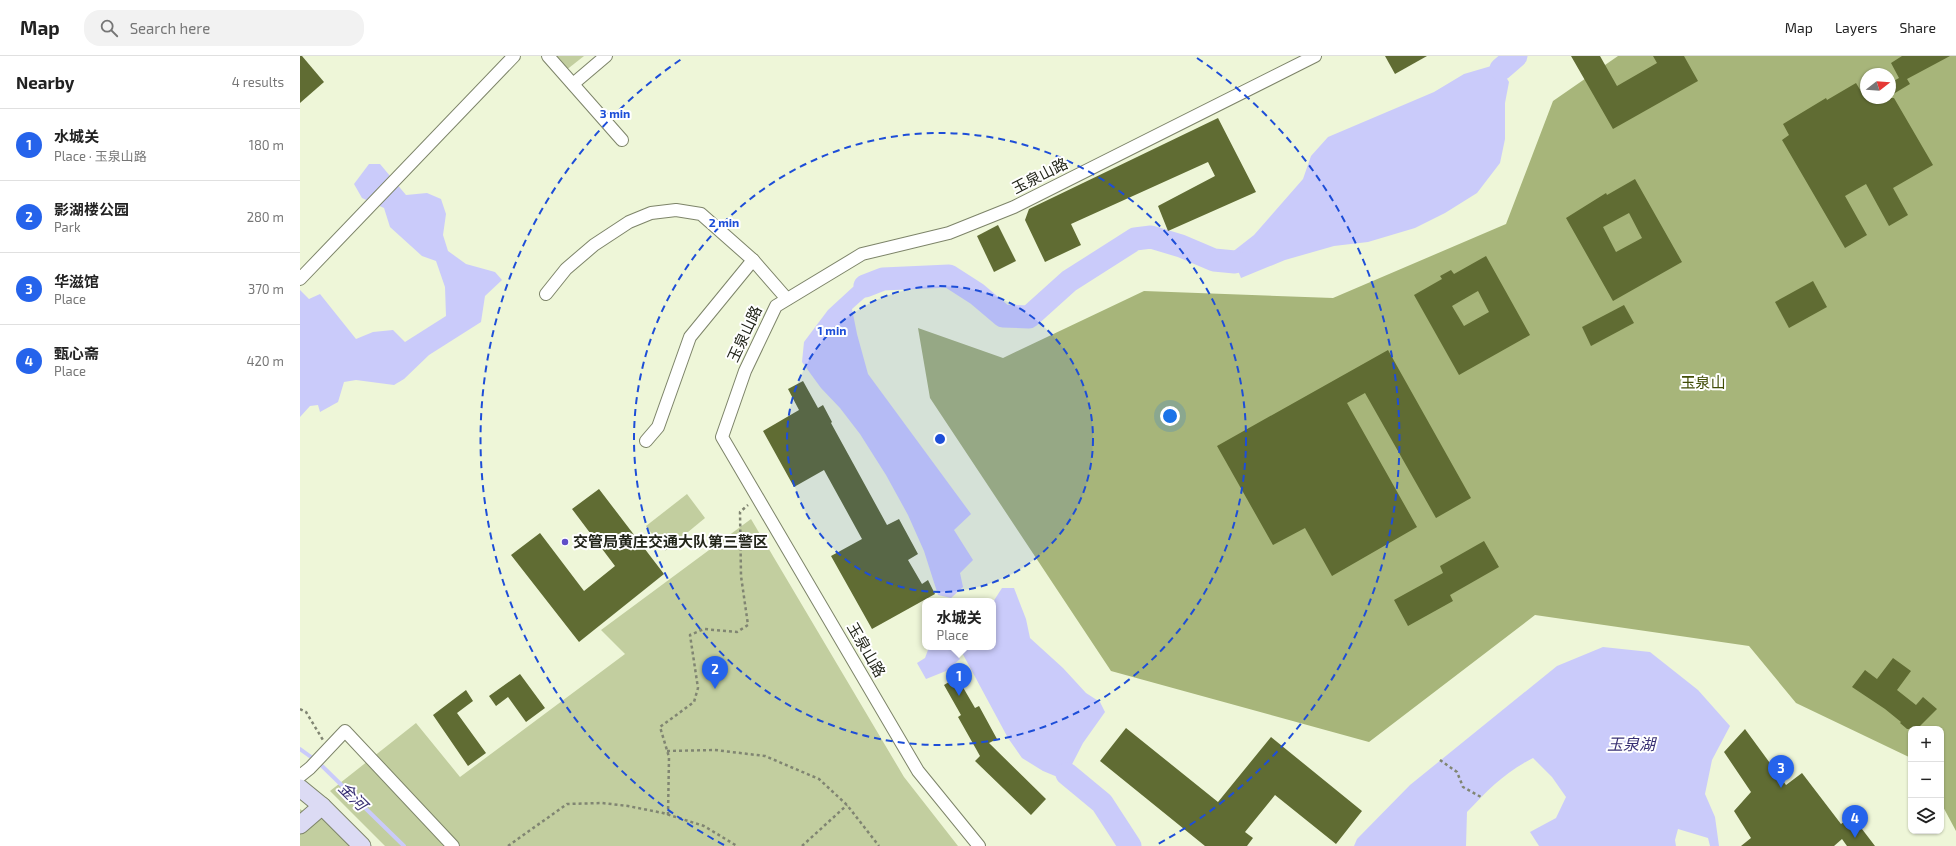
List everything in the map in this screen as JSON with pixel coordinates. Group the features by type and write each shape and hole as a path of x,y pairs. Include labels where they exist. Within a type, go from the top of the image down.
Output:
{"street":[{"path":"300,279 514,56"},
{"path":"548,56 622,140"},
{"path":"573,84 606,56"},
{"name":"玉泉山路","path":"979,846 918,771 722,437 748,364 776,306 862,254 949,234 1014,207 1315,56"},
{"path":"546,294 566,269 594,245 629,222 657,212 676,210 701,214 754,260 787,299"},
{"path":"646,441 658,427 690,337 754,260"},
{"path":"300,776 310,768 345,731 453,846"},
{"path":"300,788 322,806 362,846"},
{"path":"300,825 322,806"}],"path":[{"path":"668,815 669,757 660,727 694,702 698,688 690,635 704,630 737,632 748,625 741,576 740,512 758,497"},
{"path":"300,708 306,712 328,748"},
{"path":"667,751 716,750 765,756 819,779 847,805 879,846"},
{"path":"1440,760 1457,772 1463,787 1481,797"},
{"path":"508,846 567,804 615,804 668,815 704,826 737,846"},
{"path":"802,846 847,805"}],"green space":[{"path":"552,56 584,56 565,71"},
{"name":"玉泉山","path":"1618,56 1956,56 1956,831 1944,809 1944,726 1908,726 1908,757 1796,703 1749,646 1535,615 1369,742 1111,671 930,398 918,328 1003,358 1144,291 1333,298 1506,224 1553,101"},
{"path":"687,494 705,518 665,551 646,526"},
{"path":"751,519 904,777 958,846 385,846 330,791 416,723 460,777 625,654 601,630"},
{"path":"300,809 311,817 318,814 355,846 300,846"}],"water":[{"path":"1498,64 1509,82 1505,103 1505,139 1500,163 1477,193 1445,213 1415,228 1368,242 1334,246 1285,260 1241,278 1231,253 1254,235 1303,179 1311,156 1328,137 1434,92 1464,74"},
{"path":"369,164 380,164 406,195 427,193 441,199 446,214 443,235 448,251 466,264 495,272 502,280 485,296 481,322 429,355 404,379 394,385 356,380 344,382 338,402 320,412 318,405 310,406 300,417 300,290 309,299 320,294 356,339 373,332 393,330 405,342 446,316 445,287 436,261 422,256 390,227 384,208 362,198 354,184"},
{"path":"862,281 870,293 852,309 868,374 971,514 954,530 973,560 960,573 963,587 951,598 938,595 924,551 908,515 886,475 860,434 840,408 821,388 802,362 804,342 828,310 853,287"},
{"path":"1002,588 1014,588 1026,619 1030,638 1063,668 1086,693 1100,702 1105,712 1083,743 1067,774 1060,778 1043,771 1022,758 1008,738 961,650 996,650 996,598"},
{"name":"玉泉湖","path":"1603,647 1650,652 1698,690 1730,726 1712,760 1705,794 1715,817 1719,846 1710,846 1708,838 1678,829 1675,840 1676,846 1539,846 1530,832 1556,818 1566,797 1552,777 1533,758 1505,776 1467,812 1466,846 1354,846 1357,839 1410,785 1557,666"},
{"path":"928,650 952,650 960,659 946,671 926,679 917,663 925,658"}],"building":[{"path":"300,56 302,56 324,82 300,103"},
{"path":"1385,56 1427,56 1395,74"},
{"path":"1571,56 1600,56 1617,86 1657,63 1653,56 1684,56 1698,81 1613,129"},
{"path":"1902,56 1950,56 1907,79 1910,84 1896,92 1896,80 1899,78 1896,72 1896,68 1894,68 1891,63"},
{"path":"1856,83 1860,90 1860,104 1896,104 1896,101 1933,165 1893,188 1908,215 1889,226 1866,184 1845,196 1867,235 1845,248 1782,140 1789,135 1783,124 1826,98 1827,100"},
{"path":"1218,118 1256,192 1168,231 1158,206 1215,176 1208,162 1071,224 1081,245 1045,262 1025,220 1029,209"},
{"path":"1635,179 1682,262 1613,301 1566,218 1606,193 1607,195","holes":["1629,213 1642,238 1616,252 1603,227"]},
{"path":"998,225 1016,261 994,272 977,236"},
{"path":"1486,256 1530,335 1459,375 1414,295 1442,279 1440,276 1451,270 1454,274","holes":["1478,291 1489,312 1464,326 1452,306"]},
{"path":"1813,281 1827,307 1789,328 1775,302"},
{"path":"1624,305 1634,323 1591,346 1582,327"},
{"path":"1388,350 1471,498 1436,518 1365,393 1347,403 1417,527 1332,576 1305,528 1273,545 1217,446"},
{"path":"803,381 818,408 823,405 832,422 831,423 887,525 899,519 918,554 908,560 922,584 928,580 935,594 928,598 922,598 922,601 872,629 831,556 862,539 824,470 794,487 763,431 799,410 788,389"},
{"path":"599,489 664,574 579,642 511,555 540,533 584,591 615,566 572,509"},
{"path":"1484,541 1499,567 1450,595 1453,601 1408,626 1394,600 1443,573 1440,566"},
{"path":"1893,658 1911,671 1897,690 1916,705 1923,697 1937,709 1920,726 1908,726 1907,729 1885,709 1852,687 1865,670 1877,679"},
{"path":"520,674 545,708 526,722 508,697 496,706 489,696"},
{"path":"957,677 975,708 979,706 997,739 989,743 1046,799 1031,815 975,761 980,756 958,717 961,715 944,685"},
{"path":"466,690 473,701 457,713 486,753 468,766 433,715"},
{"path":"1126,728 1218,802 1271,737 1362,811 1336,844 1275,795 1245,832 1253,838 1247,846 1205,846 1100,761"},
{"path":"1745,729 1786,785 1802,773 1841,824 1852,816 1875,846 1847,846 1842,839 1834,846 1741,846 1751,838 1734,811 1751,792 1724,752"}],"waterway":[{"path":"1501,69 1516,56"},
{"path":"865,286 883,279 949,276 977,294 1003,316 1029,317 1069,281 1135,239 1151,237 1181,246 1214,260 1235,262"},
{"name":"金河","path":"300,749 318,762 404,846"},
{"path":"1067,774 1102,803 1130,846"}],"place":[{"name":"交管局黄庄交通大队第三警区","path":"565,542"},
{"name":"影湖楼公园","path":"715,689"},
{"name":"水城关","path":"959,696"},
{"name":"华滋馆","path":"1781,788"},
{"name":"甄心斋","path":"1855,838"}]}
